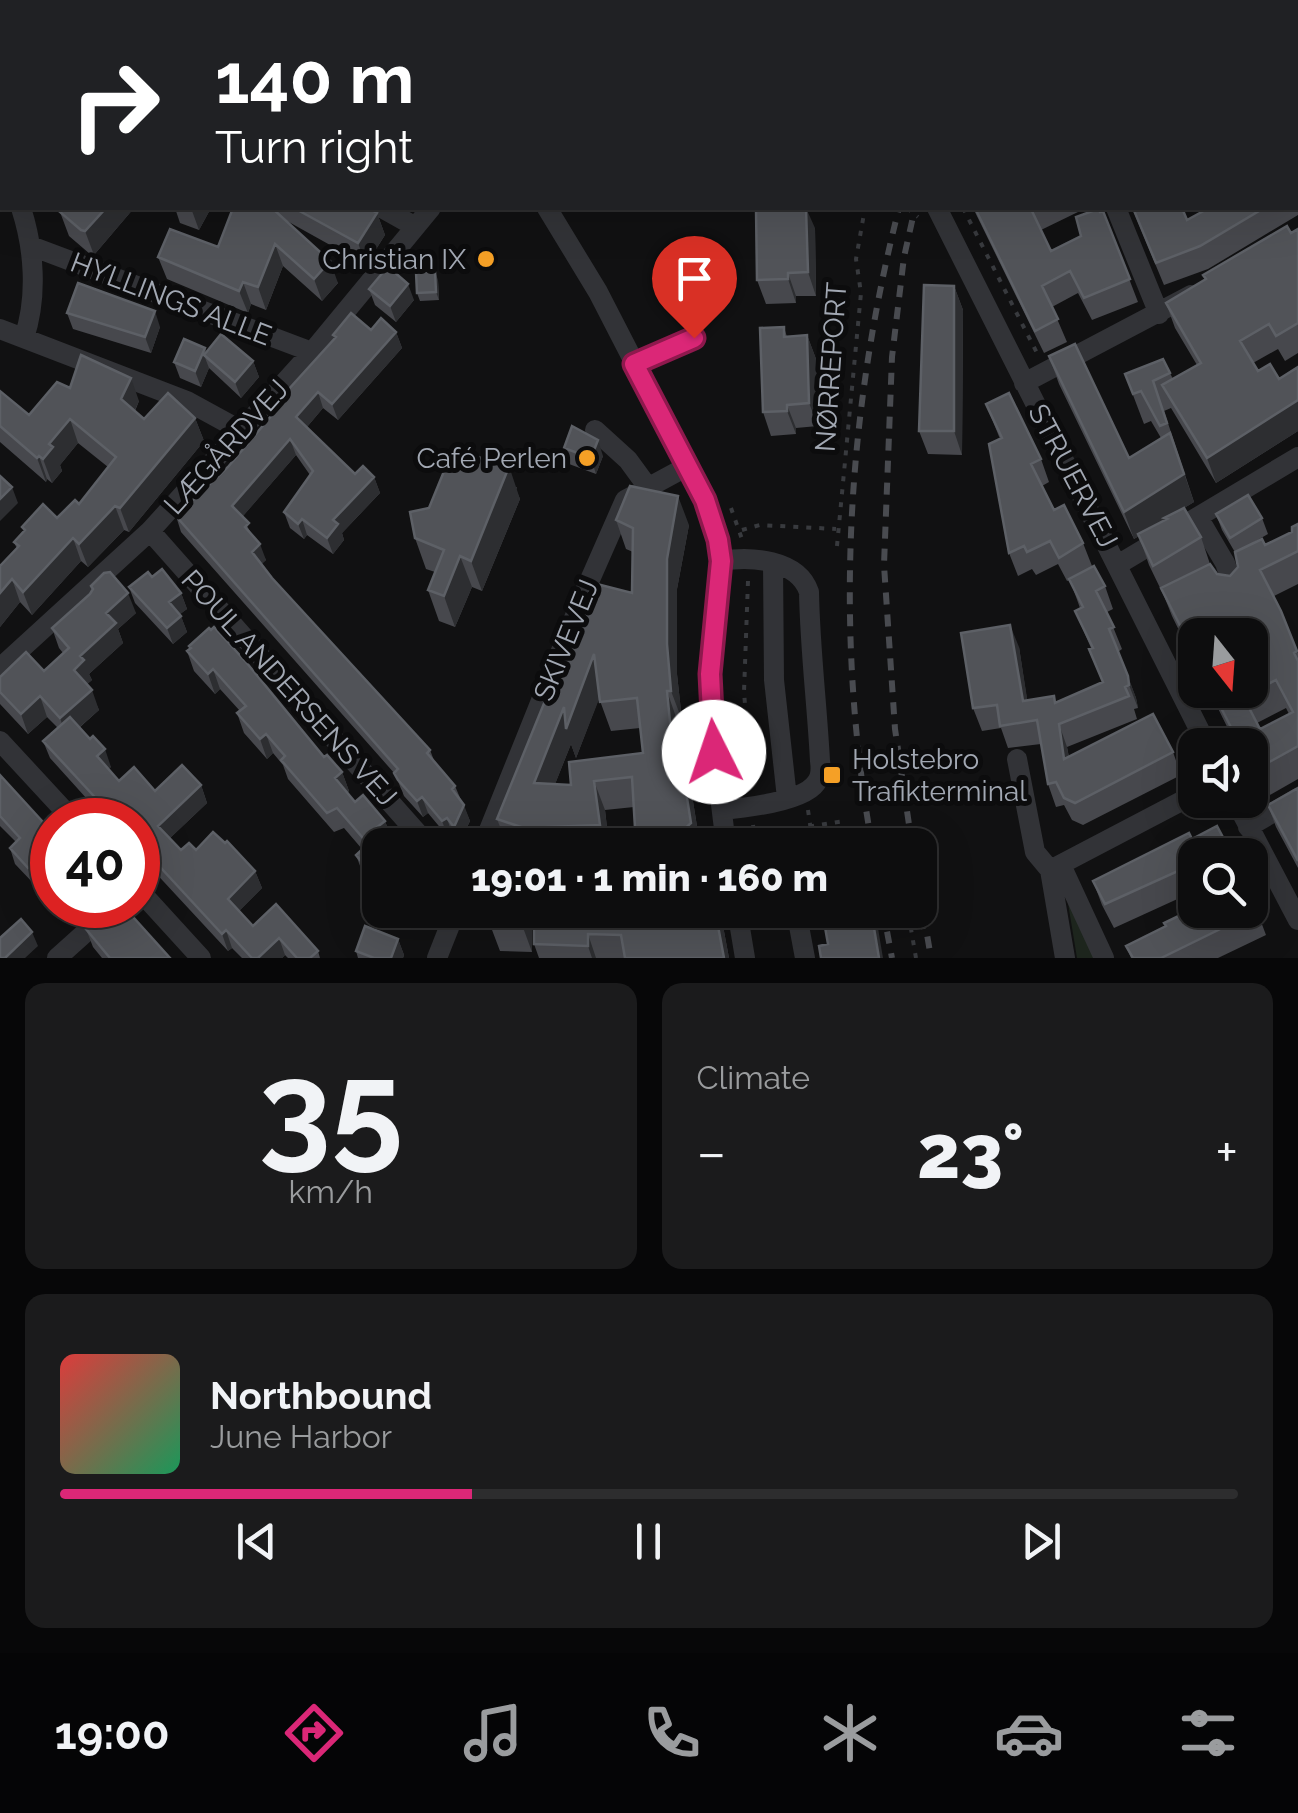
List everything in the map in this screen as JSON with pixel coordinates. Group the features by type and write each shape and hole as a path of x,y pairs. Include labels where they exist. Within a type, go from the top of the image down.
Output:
{"street":[{"path":"21,210 31,246 32,297 24,338"},
{"path":"386,210 414,226"},
{"name":"LÆGÅRDVEJ","path":"0,668 150,532 312,352 429,210"},
{"path":"548,210 598,292 705,500 718,537 721,561 713,626 710,723 724,828"},
{"name":"STRUERVEJ","path":"938,210 1199,728"},
{"path":"1117,210 1158,314"},
{"name":"HYLLINGS ALLE","path":"31,246 312,352"},
{"path":"1024,383 1205,287"},
{"path":"0,329 187,401 240,430"},
{"path":"634,364 694,338"},
{"path":"595,430 628,460 647,486"},
{"path":"1119,564 1298,457"},
{"name":"SKIVEVEJ","path":"491,828 625,500 686,466"},
{"path":"1198,517 1225,562 1235,591"},
{"name":"POUL ANDERSENS VEJ","path":"150,532 413,828"},
{"path":"721,561 746,557 773,564 799,574 809,589 820,762 816,783 805,792 751,807 722,810"},
{"path":"773,564 774,680 787,798"},
{"path":"0,741 53,798"},
{"path":"1017,759 1034,852 1056,868 1104,958"},
{"path":"1248,827 1298,798"},
{"path":"1056,868 1178,803"},
{"path":"1243,818 1298,920"},
{"path":"1056,868 1065,958"},
{"path":"1268,877 1274,874"},
{"path":"160,913 201,958"},
{"path":"58,958 91,928"},
{"path":"437,958 449,928"},
{"path":"739,928 745,958"},
{"path":"799,928 805,958"}],"path":[{"name":"NØRREPORT","path":"837,546 862,293 856,259 865,210"},
{"path":"964,210 1046,372"},
{"path":"724,494 740,530 746,557 744,692 754,828"},
{"path":"718,537 760,525 838,530"},
{"path":"802,828 844,821"},
{"path":"916,958 911,930 921,928"}],"shaded area":[{"path":"1067,897 1111,958 1077,958"}],"building":[{"path":"62,210 104,210 85,231"},
{"path":"232,210 274,210 330,261 314,279 275,244 258,287 243,282 239,291 158,257 170,229 218,247"},
{"path":"298,210 377,213 358,243"},
{"path":"756,210 806,210 808,272 788,273 788,279 757,280"},
{"path":"976,210 1031,210 1051,251 1081,236 1076,217 1103,211 1130,279 1084,298 1070,271 1042,286 1058,319 1035,331"},
{"path":"1134,210 1183,210 1187,220 1205,210 1261,210 1200,246 1156,263"},
{"path":"1287,226 1291,233 1298,229 1298,323 1276,336 1269,324 1240,341 1258,371 1270,364 1279,379 1298,367 1298,400 1207,458 1162,385 1201,363 1166,303 1206,279 1203,275"},
{"path":"385,270 392,270 408,284 390,306 369,289"},
{"path":"435,271 436,292 417,293 416,272"},
{"path":"78,283 155,311 145,337 67,313"},
{"path":"924,285 954,286 954,431 919,431"},
{"path":"351,313 371,330 381,318 396,332 332,404 318,392 296,417 355,474 363,466 374,477 333,520 338,524 327,538 302,519 298,524 284,512 313,471 290,439 232,506 249,523 245,527 260,544 252,552 272,578 430,750 427,753 455,786 452,789 464,805 454,827 447,818 442,821 422,797 417,801 398,780 394,773 398,769 176,516 228,467 272,415 268,412 336,337 333,335"},
{"path":"784,327 784,337 807,335 809,403 787,405 787,411 763,412 760,328"},
{"path":"221,334 253,361 235,382 204,355"},
{"path":"184,339 205,348 195,371 174,362"},
{"path":"1075,344 1129,458 1170,433 1184,474 1124,512 1049,356"},
{"path":"81,355 131,378 121,399 144,419 168,393 195,418 120,508 115,506 79,544 73,538 23,592 12,579 0,593 0,566 19,546 14,542 25,530 22,527 43,504 57,518 75,500 79,504 116,457 70,419 49,444 53,447 43,459 0,426 0,391 29,415 57,382 70,388"},
{"path":"1163,359 1170,373 1153,381 1167,423 1160,426 1141,391 1133,394 1125,374"},
{"path":"1009,393 1041,459 1031,464 1054,510 1064,505 1083,543 1059,558 1050,541 1027,552 1024,546 1009,553 989,444 1002,438 986,404"},
{"path":"572,426 598,440 591,458 564,448"},
{"path":"454,447 486,460 490,450 506,457 502,466 508,469 471,561 460,556 444,596 428,590 444,550 415,538 410,512 429,508"},
{"path":"0,476 12,487 0,499"},
{"path":"630,486 678,496 667,559 671,691 667,691 672,742 678,741 691,823 686,828 635,828 632,777 594,781 600,825 524,828 497,819 593,583 632,593 633,528 616,520","holes":["594,654 600,702 637,698 643,753 569,762 571,785 534,783 564,707 566,729"]},
{"path":"1248,495 1262,518 1230,538 1216,514"},
{"path":"1184,508 1201,537 1153,566 1138,534"},
{"path":"1298,524 1298,551 1260,570 1297,651 1294,653 1298,661 1298,746 1268,763 1268,728 1262,728 1293,712 1276,680 1268,684 1268,618 1178,618 1178,622 1161,588 1210,564 1217,574 1230,576 1238,567 1235,552 1262,539 1265,545 1292,532"},
{"path":"1094,566 1105,586 1096,591 1114,627 1109,629 1128,676 1129,685 1125,687 1129,696 1059,724 1064,759 1153,714 1173,752 1075,803 1064,798 1056,782 1048,784 1037,720 1000,726 997,705 973,708 961,633 1010,625 1023,701 1054,696 1055,703 1103,682 1089,649 1093,648 1075,611 1083,607 1069,579"},
{"path":"162,569 181,593 169,602 181,616 167,628 129,587 148,572 152,577"},
{"path":"110,572 128,593 106,613 116,623 80,656 84,660 74,670 92,690 60,718 40,696 21,714 0,692 0,677 26,652 44,671 69,648 52,628 90,594 91,586 104,573"},
{"path":"214,627 324,757 327,755 342,772 335,778 355,802 363,795 385,821 376,828 362,828 362,837 337,808 327,813 281,760 285,756 266,734 260,739 237,713 246,706 213,669 208,674 187,651"},
{"path":"1221,708 1249,708 1259,728 1231,728"},
{"path":"70,717 105,749 97,756 119,781 134,767 155,791 182,765 201,785 160,824 160,798 96,798 43,741"},
{"path":"0,775 30,808 28,868 10,848 20,838 0,816"},
{"path":"1298,788 1298,861 1268,805"},
{"path":"1217,826 1223,838 1194,838"},
{"path":"160,828 181,850 189,843 196,850 213,832 227,841 255,871 228,899 253,926 276,904 318,951 310,958 297,958 279,938 258,958 252,958 226,930 222,934 160,867"},
{"path":"1178,838 1178,871 1105,904 1093,881"},
{"path":"1178,916 1178,928 1222,928 1161,958 1133,958 1126,946 1166,926 1164,923"},
{"path":"21,919 32,932 5,958 0,958 0,938"},
{"path":"143,928 170,958 110,958 86,929"},
{"path":"364,928 398,939 391,958 374,958 356,951"},
{"path":"534,928 718,928 724,958 625,958 621,935 588,934 588,946 534,944"},
{"path":"825,928 874,928 879,958 821,958 819,946 828,944"}],"railway":[{"path":"869,828 853,686 851,525 867,365 899,210"},
{"path":"910,828 895,729 884,565 892,357 904,257 915,210"},
{"path":"886,928 892,958"},
{"path":"926,928 931,958"}],"place":[{"name":"Christian IX","path":"486,259"},
{"name":"Café Perlen","path":"587,458"},
{"name":"Holstebro Trafikterminal","path":"832,775"}],"route":[{"path":"694,338 634,364 716,528 721,561 710,674 714,752"}]}
